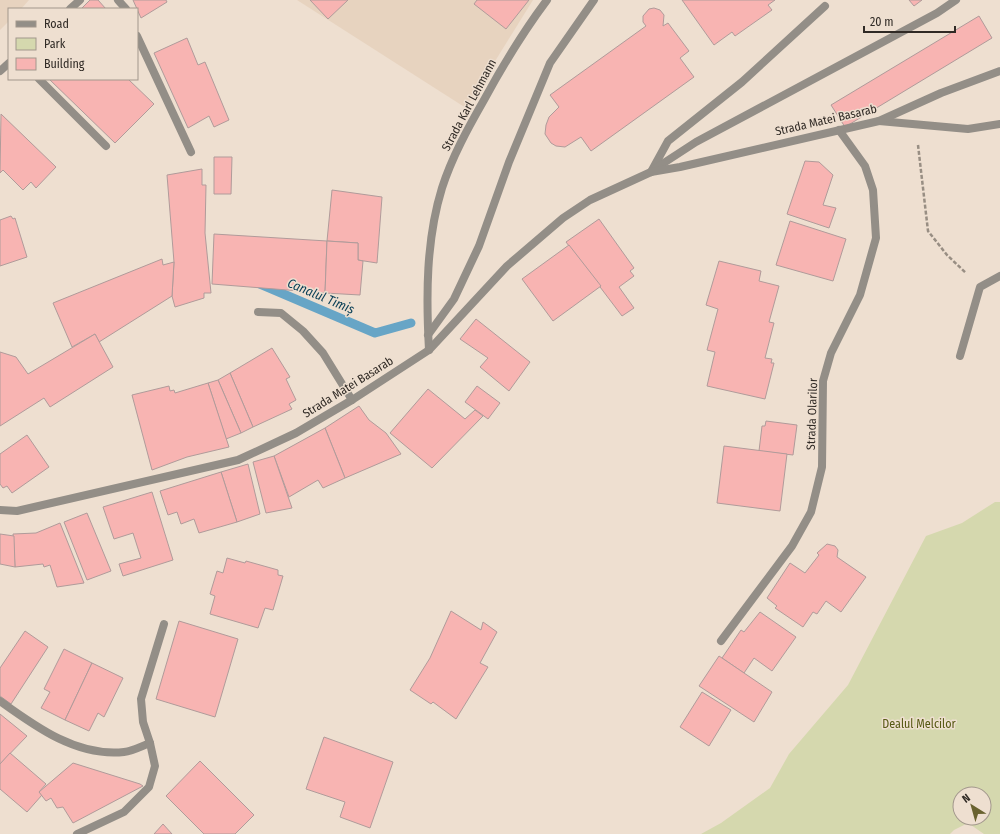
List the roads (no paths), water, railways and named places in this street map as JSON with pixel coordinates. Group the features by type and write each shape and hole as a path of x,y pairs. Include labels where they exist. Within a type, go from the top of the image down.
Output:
{"street":[{"path":"71,8 80,0"},
{"path":"118,0 125,8"},
{"name":"Strada Karl Lehmann","path":"430,350 426,305 430,249 442,188 465,134 526,27 547,0"},
{"path":"428,335 454,299 479,246 509,162 550,63 594,0"},
{"name":"Strada Matei Basarab","path":"0,510 17,511 238,460 296,433 352,400 430,350 507,266 563,218 590,200 651,172 696,142 937,13 956,0"},
{"path":"651,172 668,141 742,82 825,6"},
{"path":"138,38 191,152"},
{"path":"0,71 8,64"},
{"name":"Strada Matei Basarab","path":"651,172 680,167 879,121 941,93 1000,70"},
{"path":"41,80 106,146"},
{"path":"879,121 968,129 1000,124"},
{"name":"Strada Olarilor","path":"721,641 792,546 811,512 822,467 823,381 831,353 860,295 876,238 873,190 865,166 839,130"},
{"path":"960,356 980,288 1000,276"},
{"path":"258,312 281,313 303,331 323,353 352,400"},
{"path":"78,834 124,812 149,787 155,766 150,743 142,722 141,699 164,624"},
{"path":"0,701 42,731 92,751 125,752 150,743"}],"waterway":[{"name":"Canalul Timiș","path":"260,284 375,333 411,323"}],"park label":[{"name":"Dealul Melcilor","path":"919,724"}]}
